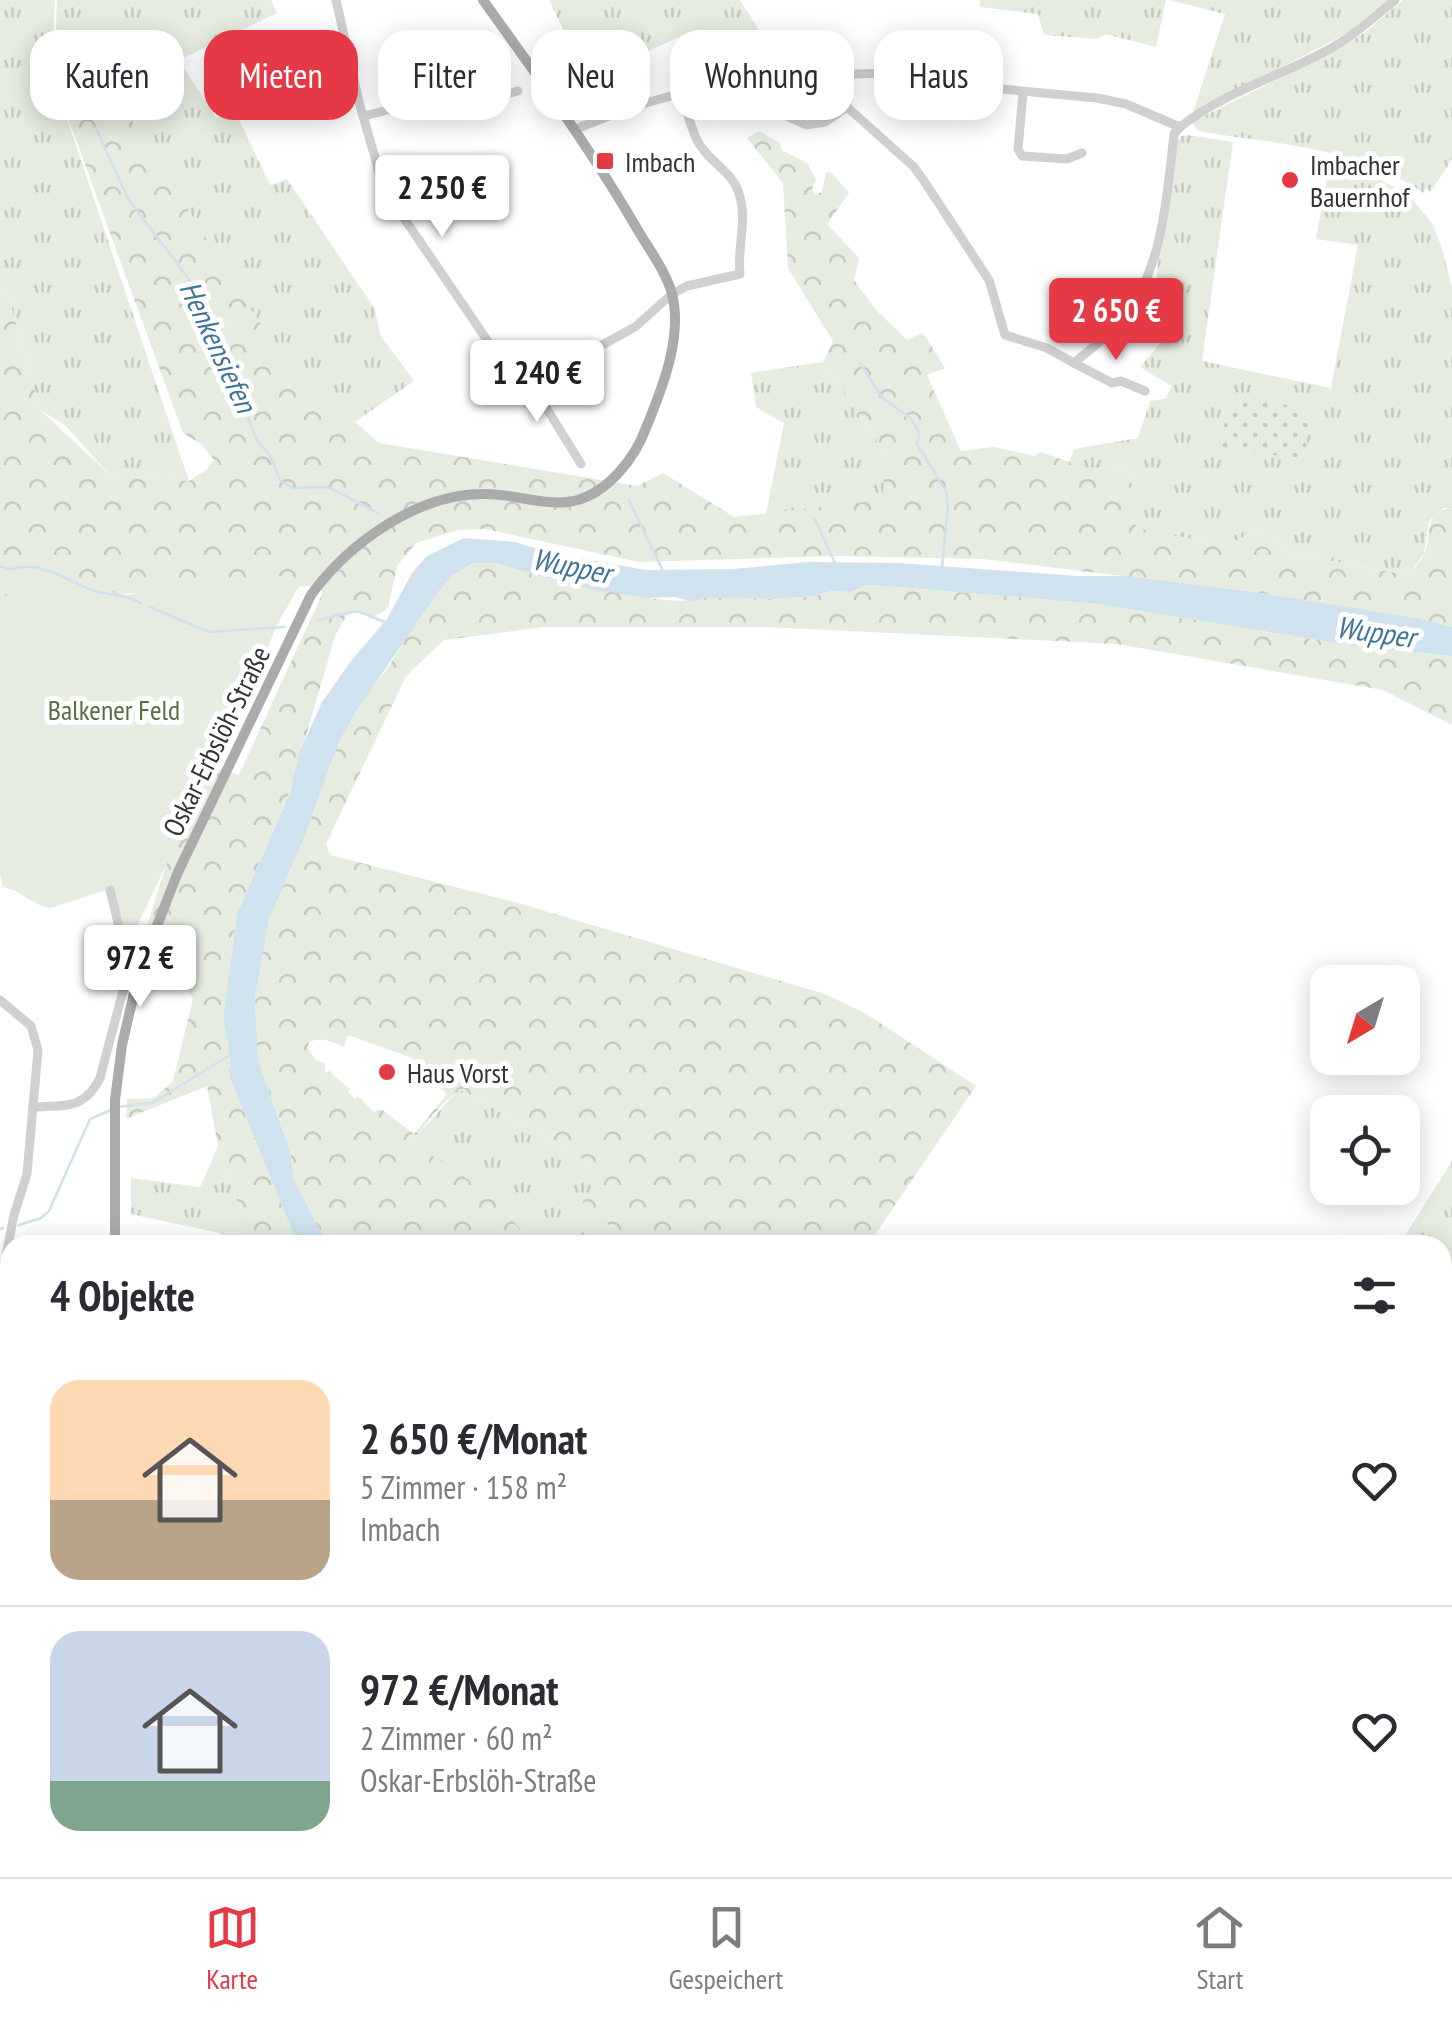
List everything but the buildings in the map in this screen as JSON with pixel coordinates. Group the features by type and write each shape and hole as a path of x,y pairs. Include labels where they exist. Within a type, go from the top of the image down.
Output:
{"main road":[{"path":"482,0 576,129 672,294"},
{"name":"Oskar-Erbslöh-Straße","path":"115,1235 115,1106 131,1006 160,914 298,620 320,583 356,548 411,512 437,501 482,494 554,502 575,500 615,477 638,448 657,401 672,342 672,294"}],"street":[{"path":"336,0 384,188 498,356 521,368 581,464"},
{"path":"1074,364 1119,324 1148,274 1167,191 1174,134 1180,127 1250,86 1350,37 1394,0"},
{"path":"854,75 913,72 969,86 1111,101 1180,127"},
{"path":"364,116 407,106 440,113 518,92"},
{"path":"1024,93 1018,149 1022,156 1068,159 1082,153"},
{"path":"576,129 670,95"},
{"path":"854,113 914,167 924,181 990,280 1005,335 1047,348 1112,382 1145,391"},
{"path":"521,368 549,356 593,350 634,327 687,286 740,274 738,258 744,222 740,194 730,173 697,141 690,120"},
{"path":"795,120 806,125 828,120"},
{"path":"34,1106 76,1104 92,1094 105,1064 129,968 110,890"},
{"path":"124,946 138,942"},
{"path":"0,1000 31,1026 38,1048 27,1174 10,1235"},
{"path":"0,1212 14,1215"}],"green space":[{"path":"0,0 55,0 54,30 30,30 30,120 67,120 189,481 110,475 65,425 40,410 8,296 0,285"},
{"path":"57,0 271,0 277,13 242,30 204,30 204,48 184,58 184,30 56,30"},
{"path":"549,0 740,0 759,30 670,30 670,41 650,50 650,30 563,30"},
{"path":"980,0 1166,0 1156,47 1106,34 1097,39 1044,35 1038,14 980,7"},
{"path":"1169,0 1390,0 1360,26 1192,115 1225,14"},
{"path":"1403,0 1452,0 1452,159 1430,193 1427,188 1423,193 1372,166 1344,157 1198,131 1192,122 1336,50 1364,33"},
{"path":"184,68 204,99 204,120 239,120 270,185 287,179 375,309 380,335 414,381 355,422 301,389 131,120 184,120"},
{"path":"69,120 131,120 301,388 355,422 379,443 637,486 663,473 734,517 883,500 885,453 823,362 833,341 788,268 783,183 747,138 759,131 808,164 816,180 812,189 815,194 822,192 826,172 832,173 849,193 827,224 859,258 854,280 876,310 907,340 923,333 945,368 927,375 961,451 993,447 1035,456 1040,452 1087,468 1130,470 1136,528 1210,543 1231,543 1257,531 1280,543 1289,553 1407,575 1424,555 1433,519 1452,508 1452,627 1254,592 983,559 833,556 639,562 485,529 458,530 416,543 397,566 388,608 371,619 358,609 348,613 335,636 290,791 237,914 223,1019 230,1078 294,1235 221,1235 240,1232 245,1224 218,1146 207,1086 126,1119 127,1099 154,1098 173,1081 193,999 175,971 137,959 178,826 207,764 239,775 323,592 310,586 88,595 0,655 0,285 8,296 40,410 110,475 189,481 214,460 201,444 183,433"},
{"path":"1181,136 1233,142 1202,361 1331,388 1358,245 1316,239 1330,160 1408,194 1432,223 1452,287 1452,508 1444,508 1429,521 1424,554 1408,575 1289,553 1280,543 1257,531 1231,543 1210,543 1135,528 1130,470 1068,464 1074,449 1138,438 1150,401 1165,399 1172,386 1140,367 1163,340 1154,312 1159,247 1176,144"},
{"path":"823,362 885,453 884,500 766,514 784,423 756,407 751,373"},
{"path":"1229,398 1310,408 1305,458 1220,450"},
{"path":"473,563 496,563 602,590 661,600 776,599 851,592 867,585 1097,604 1355,646 1452,656 1452,725 1383,690 1117,644 767,627 544,627 444,640 406,676 326,844 330,855 518,903 825,994 865,1013 976,1086 875,1235 616,1235 618,1232 582,1203 604,1171 459,1089 411,1142 489,1193 525,1235 323,1235 294,1180 290,1152 258,1059 255,997 262,946 339,742 368,692 438,592 455,574","holes":["348,1035 418,1063 416,1069 447,1094 414,1134 381,1109 374,1112 358,1096 355,1099 348,1092 350,1089 329,1071 325,1073 325,1064 315,1059 308,1048 309,1042 319,1040 344,1047"]},
{"name":"Balkener Feld","path":"30,564 70,576 88,587 128,595 202,579 289,576 301,583 277,625 252,686 135,930 124,932 106,890 51,908 3,887 0,599 7,595 2,566 14,569"},
{"path":"459,1089 604,1171 618,1233 522,1235 411,1142"},
{"path":"218,1146 245,1224 240,1232 219,1233 131,1214 131,1178 200,1187"},
{"path":"1452,1161 1452,1235 1405,1235"}],"water":[{"name":"Wupper","path":"464,538 515,542 645,570 734,569 808,562 899,563 1126,576 1417,618 1452,627 1452,656 1355,646 1097,604 900,587 867,585 851,592 776,599 703,598 692,602 676,597 646,598 581,587 496,563 473,563 455,574 438,592 339,742 268,922 255,997 258,1059 290,1152 294,1180 323,1235 294,1235 230,1078 223,1019 237,914 290,792 300,751 322,702 387,619 412,573 427,556"}],"waterway":[{"name":"Henkensiefen","path":"92,126 128,199 192,283 194,308 207,314 257,441 270,455 280,480 292,488 328,487 378,513"},
{"name":"Imbach","path":"860,363 882,397 911,419 919,432 917,444 946,491 942,568"},
{"name":"Henkensiefen","path":"629,500 664,573"},
{"path":"815,519 835,563"},
{"path":"0,566 45,570 89,589 141,603"},
{"path":"150,607 209,632 284,627"},
{"path":"319,620 357,611 385,622"},
{"path":"118,1107 152,1103 230,1055"},
{"path":"19,1225 49,1211 90,1119 111,1110"}],"place":[{"name":"Imbach","path":"605,161"},
{"name":"Imbacher Bauernhof","path":"1290,180"},
{"name":"Haus Vorst","path":"387,1072"}]}
